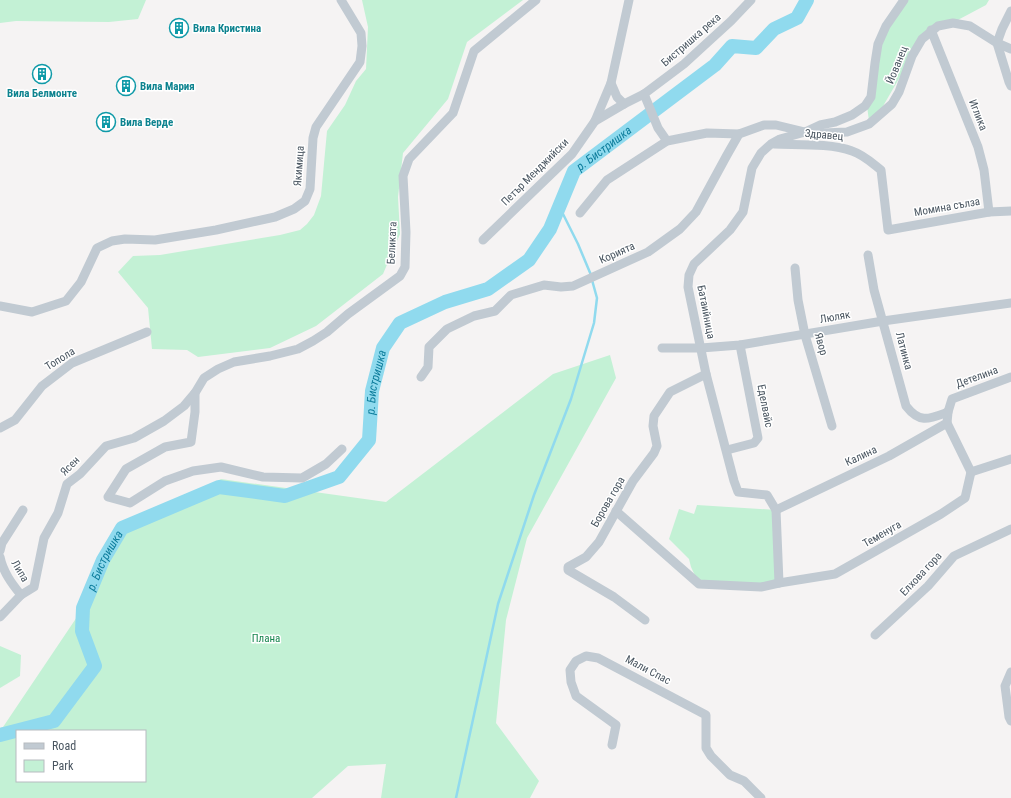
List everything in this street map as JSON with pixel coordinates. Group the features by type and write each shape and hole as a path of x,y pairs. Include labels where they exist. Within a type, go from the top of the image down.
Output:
{"street":[{"name":"Якимица","path":"0,306 32,312 66,301 81,282 97,248 112,241 126,239 155,240 216,230 275,217 294,209 305,201 310,190 313,138 316,126 360,62 362,46 361,33 341,0"},
{"name":"Беликата","path":"195,393 204,378 218,369 234,362 270,356 298,348 313,341 400,276 405,267 406,232 402,176 409,159 452,113 474,51 536,0"},
{"name":"Петър Менджийски","path":"483,240 572,154 595,121 611,83 628,0"},
{"name":"Бистришка река","path":"595,121 644,94 684,64 731,21 751,0"},
{"path":"580,213 607,180 667,141 707,134 739,134 764,126 776,125 805,132 820,125 835,122 852,115 864,106 872,97 878,44 886,26 904,0"},
{"path":"1011,11 997,43 1011,86"},
{"name":"Йованец","path":"805,132 847,132 869,124 892,104 899,92 912,56 922,39 938,26 953,23 970,26 997,43 1011,49"},
{"name":"Иглика","path":"932,30 978,147 984,170 990,212"},
{"path":"611,83 617,97 624,104"},
{"path":"644,94 658,128 667,141"},
{"name":"Батаийница","path":"776,510 767,495 738,492 706,374 688,287 689,276 694,264 730,230 743,212 752,168 761,153 771,144 780,139 805,132"},
{"name":"Корията","path":"421,377 428,367 429,348 447,329 474,316 495,311 511,296 544,285 561,287 573,286 648,252 680,229 696,212 739,134"},
{"name":"Здравец","path":"771,144 839,148 853,151 864,156 881,170 888,230"},
{"name":"Момина сълза","path":"888,230 990,212 1011,211"},
{"name":"Латинка","path":"868,255 874,290 906,406 913,415 922,419 931,418 948,412"},
{"name":"Явор","path":"795,268 798,300 805,335 832,426"},
{"name":"Люляк","path":"662,348 701,348 740,345 883,321 1011,303"},
{"name":"Топола","path":"0,428 14,420 42,386 72,363 148,332"},
{"name":"Еделвайс","path":"727,450 754,443 758,438 740,345"},
{"name":"Борова гора","path":"645,620 614,597 568,570 568,567 586,557 599,542 633,481 654,453 657,446 653,426 654,416 658,408 670,392 706,374"},
{"name":"Детелина","path":"948,412 952,399 1011,377"},
{"path":"195,393 195,412 191,442 165,447 126,469 108,497 130,503 165,481 192,471 221,467 263,477 302,478 326,464 342,449"},
{"name":"Ясен","path":"0,617 21,595 34,587 44,538 58,513 67,484 80,474 106,446 134,438 164,421 184,406 195,393"},
{"path":"948,412 947,423 971,472 1011,459"},
{"name":"Калина","path":"776,510 889,456 947,423"},
{"name":"Теменуга","path":"616,511 699,584 761,587 779,582 835,574 941,514 965,498 971,472"},
{"name":"Липа","path":"0,551 2,543 23,510"},
{"path":"776,510 779,582"},
{"name":"Елхова гора","path":"875,635 923,591 954,556 1011,529"},
{"name":"Липа","path":"0,557 1,564 21,595"},
{"name":"Мали Спас","path":"612,745 616,725 576,696 571,682 570,670 576,661 586,656 598,658 706,715 706,748 711,756 730,775 744,781 761,798"},
{"path":"1010,675 1005,686 1009,717 1011,721"}],"green space":[{"path":"0,0 146,0 138,19 109,22 16,21 0,23"},
{"path":"362,0 523,0 467,42 448,99 403,153 398,197 400,234 383,274 316,326 270,348 198,357 187,350 152,349 148,308 118,272 133,256 160,255 280,235 300,230 314,215 321,196 327,131 345,105 356,81 366,69 368,27"},
{"path":"904,0 989,0 986,5 922,39 879,113 869,121 867,106 880,44"},
{"name":"Плана","path":"610,355 616,378 527,538 506,620 496,723 539,781 530,798 381,798 386,764 348,766 312,798 0,798 0,728 3,727 83,608 103,560 122,528 221,479 386,502 553,374"},
{"path":"697,505 776,510 779,583 699,584 689,559 669,539 679,509 694,514"},
{"path":"0,646 21,655 20,676 0,688"}],"waterway":[{"name":"р. Бистришка","path":"19,730 54,721 95,666 82,631 83,608 103,560 122,528 219,487 285,496 339,477 369,440 372,391 383,348 400,323 445,302 488,289 529,260 550,229 574,171 715,65 732,46 756,48 774,29 797,18 807,0"},
{"path":"559,206 578,244 591,275"},
{"path":"456,798 498,604 534,495 571,399 594,323 597,298 592,280"},
{"name":"р. Бистришка","path":"0,735 16,731"}],"place":[{"name":"Вила Кристина","path":"179,28"},
{"name":"Вила Белмонте","path":"42,74"},
{"name":"Вила Мария","path":"126,86"},
{"name":"Вила Верде","path":"106,122"}]}
